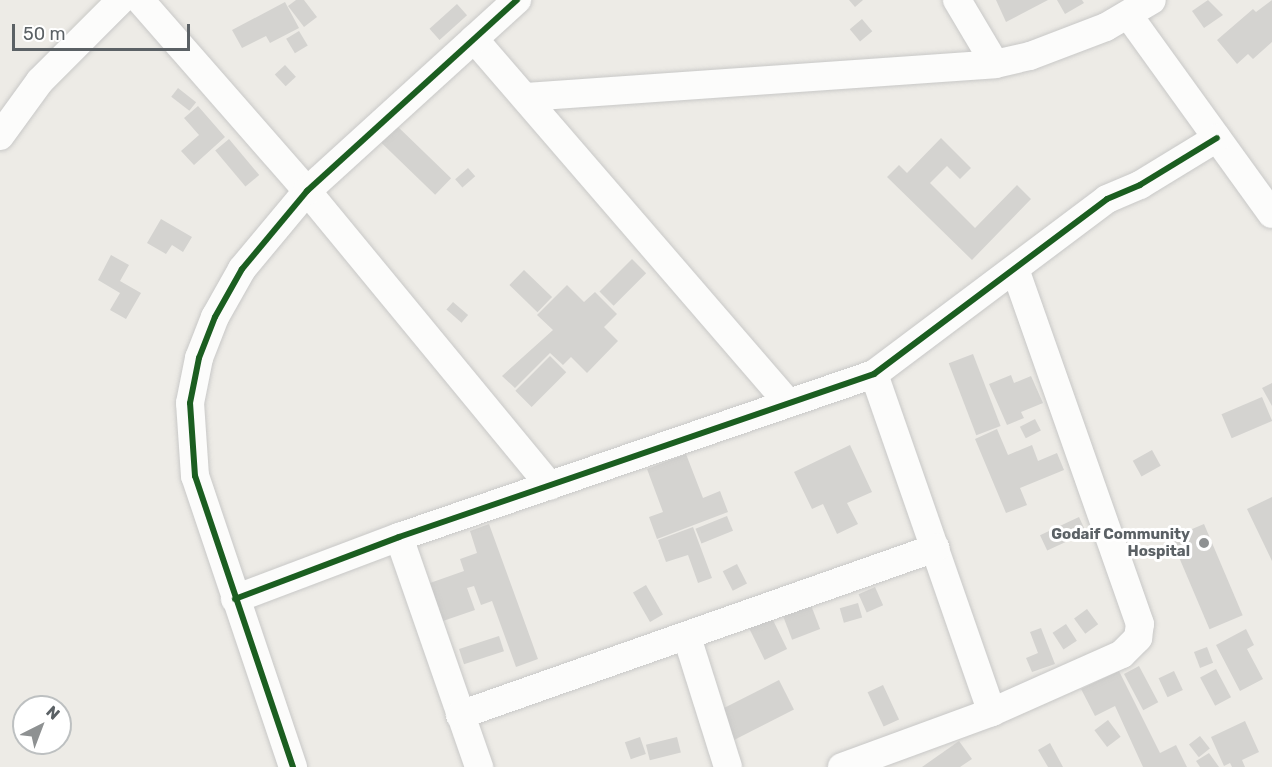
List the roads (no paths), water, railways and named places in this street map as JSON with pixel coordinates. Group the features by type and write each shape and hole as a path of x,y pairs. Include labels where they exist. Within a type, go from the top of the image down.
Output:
{"street":[{"path":"0,136 40,81 121,0"},
{"path":"140,0 307,191 550,486"},
{"path":"293,767 195,476 190,403 199,358 215,317 242,269 307,191 517,0"},
{"path":"957,0 995,64"},
{"path":"526,97 995,64 1030,56 1129,16 1152,0"},
{"path":"1129,16 1272,214"},
{"path":"474,39 788,404"},
{"path":"235,599 399,537 874,374 1016,271 1107,198 1140,185 1217,138"},
{"path":"842,767 992,712 1122,654 1138,638 1140,624 1016,271"},
{"path":"874,374 992,712"},
{"path":"399,537 479,767"},
{"path":"460,715 935,548"},
{"path":"687,637 728,767"}],"place":[{"name":"Godaif Community Hospital","path":"1204,543"}]}
